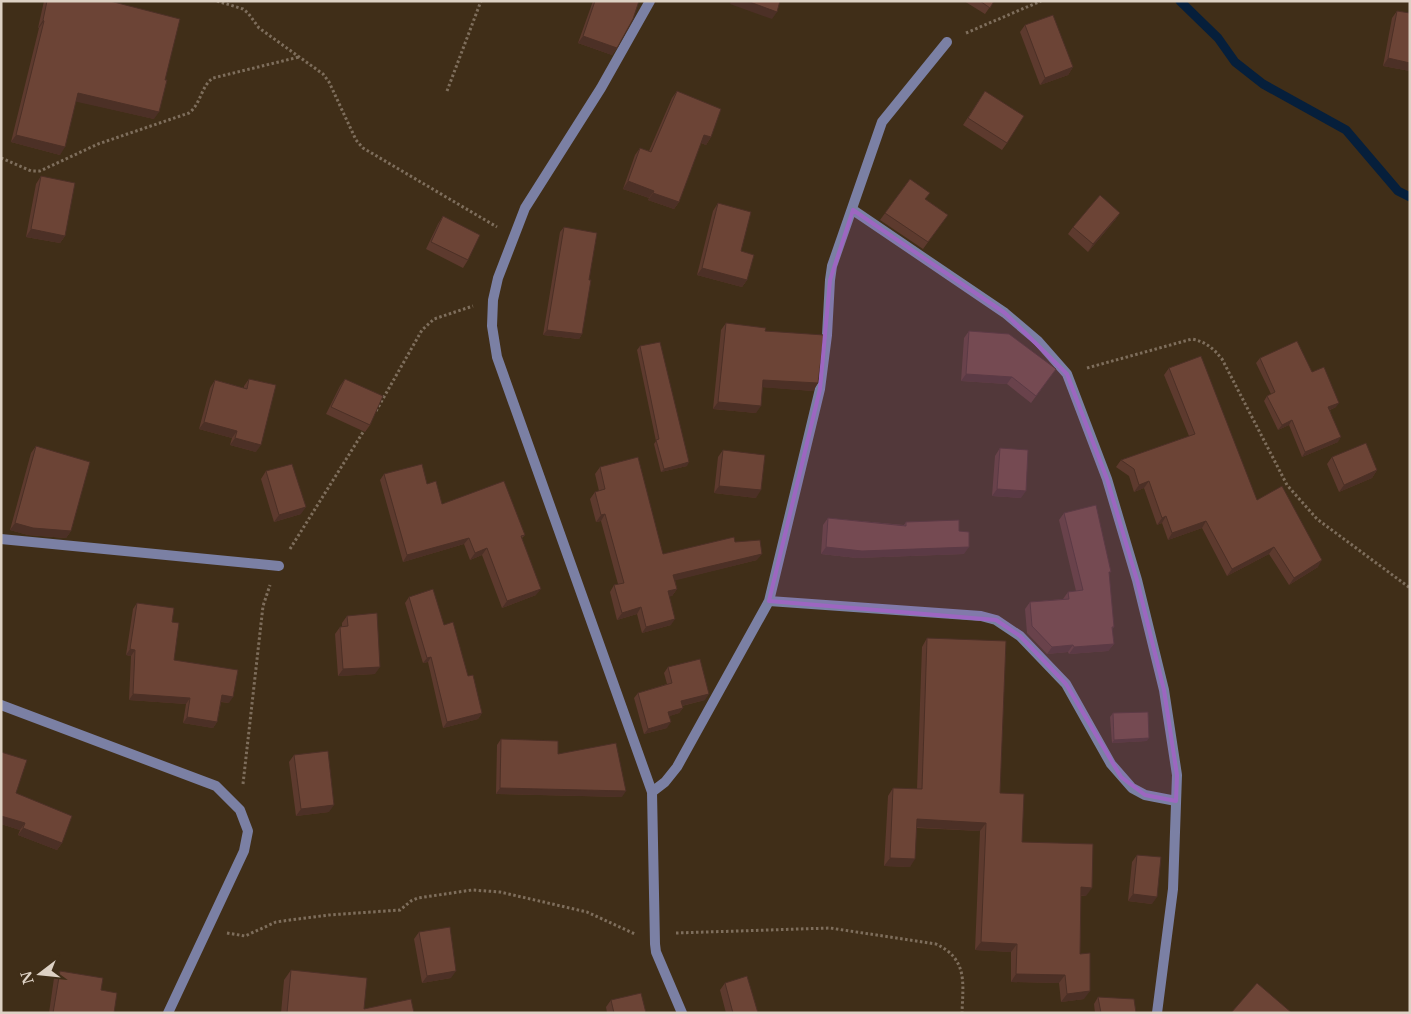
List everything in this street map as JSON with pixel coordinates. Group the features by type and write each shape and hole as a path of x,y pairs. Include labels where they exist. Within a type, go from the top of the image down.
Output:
{"street":[{"path":"650,1 601,88 525,208 498,278 493,300 492,326 497,357 652,792 656,952 682,1013"},
{"path":"652,792 665,782 677,767 769,601 820,389 832,266 882,122 947,42"},
{"path":"853,210 1005,313 1038,341 1067,374 1107,479 1139,589 1164,690 1177,775 1172,889 1156,1013"},
{"path":"1,539 278,566"},
{"path":"769,601 981,616 996,620 1020,636 1066,684 1111,764 1121,777 1132,788 1144,795 1176,801"},
{"path":"1,705 216,786 240,810 248,831 244,851 168,1013"}],"path":[{"path":"217,1 243,9 259,28 323,74 359,144 514,237"},
{"path":"447,91 481,1"},
{"path":"947,42 1041,1"},
{"path":"1,158 31,171 40,171 98,144 189,113 196,106 207,82 213,78 299,57"},
{"path":"374,414 417,338 428,323 434,319 493,300"},
{"path":"1067,374 1192,339 1202,341 1212,347 1222,359 1287,485 1317,519 1410,588"},
{"path":"240,810 263,606 278,566 369,422"},
{"path":"207,930 245,936 282,921 329,914 400,910 418,898 472,890 500,892 587,912 655,939 830,928 936,944 948,949 957,961 963,976 962,1013"}],"highlighted area":[{"path":"853,210 1005,313 1067,374 1107,479 1137,580 1164,690 1177,775 1176,801 1145,795 1121,777 1066,684 1020,636 996,620 769,601 820,389 830,280"}],"building":[{"path":"47,1 110,1 180,19 159,112 78,93 65,147 16,135 44,21"},
{"path":"595,1 639,1 633,19 617,48 583,36"},
{"path":"747,1 780,1 777,12"},
{"path":"980,1 994,1 990,8"},
{"path":"1397,11 1410,13 1410,63 1388,58"},
{"path":"1053,15 1073,67 1045,78 1025,25"},
{"path":"677,91 721,109 711,137 704,135 679,202 653,193 654,191 628,181 640,148 651,152"},
{"path":"985,91 1024,116 1007,143 968,118"},
{"path":"41,176 75,183 65,236 31,229"},
{"path":"910,179 930,193 925,199 948,215 928,242 885,213"},
{"path":"1100,195 1120,213 1093,244 1073,227"},
{"path":"718,203 751,212 741,251 754,255 747,280 702,268"},
{"path":"443,216 480,235 468,260 431,242"},
{"path":"564,227 597,233 582,334 547,330"},
{"path":"726,323 766,328 765,331 824,335 818,383 763,380 761,406 718,402"},
{"path":"969,331 1009,334 1056,369 1036,396 1012,377 966,374"},
{"path":"1297,341 1312,372 1324,367 1339,403 1328,407 1341,437 1305,452 1292,420 1282,425 1267,396 1275,392 1260,358"},
{"path":"660,342 689,462 664,469 656,440 659,439 640,346"},
{"path":"1201,356 1257,500 1282,486 1322,560 1294,578 1274,547 1232,569 1206,521 1172,533 1166,516 1162,518 1149,481 1139,485 1134,469 1121,460 1195,434 1169,368"},
{"path":"249,379 276,385 261,445 235,438 237,431 204,422 215,380 247,389"},
{"path":"345,379 383,396 370,425 331,407"},
{"path":"1366,443 1377,470 1344,485 1332,457"},
{"path":"36,446 90,462 71,531 33,528 15,523"},
{"path":"1000,448 1028,450 1026,491 997,489"},
{"path":"723,450 765,455 761,490 719,486"},
{"path":"638,457 663,554 734,537 735,542 760,540 762,554 673,575 677,589 668,591 675,619 646,627 641,607 622,613 614,585 624,583 605,514 601,515 595,492 605,489 600,467"},
{"path":"292,464 306,507 279,515 266,471"},
{"path":"422,464 427,484 436,481 442,504 504,481 525,535 521,536 541,589 507,601 487,548 475,553 469,538 407,555 384,474"},
{"path":"1096,505 1111,572 1109,572 1114,644 1052,647 1032,626 1030,602 1069,599 1068,592 1083,590 1064,513"},
{"path":"828,518 906,526 906,522 959,520 959,531 969,532 969,547 862,551 826,547"},
{"path":"433,589 444,625 453,622 468,676 473,675 482,713 447,722 431,657 427,658 409,597"},
{"path":"137,603 174,608 172,622 179,623 174,660 238,670 233,697 222,695 217,722 187,717 190,698 133,694 135,650 130,649"},
{"path":"377,613 380,667 343,669 340,627 348,626 347,616"},
{"path":"927,638 1006,641 1000,793 1024,794 1022,842 1093,844 1092,888 1081,887 1080,954 1090,953 1090,991 1067,994 1065,975 1016,974 1017,944 981,942 986,823 917,819 915,859 890,858 893,788 922,789"},
{"path":"700,659 709,694 681,701 683,708 668,712 671,722 648,729 638,693 672,683 668,667"},
{"path":"1148,712 1149,738 1114,740 1113,713"},
{"path":"501,739 558,741 558,754 616,743 626,791 500,788"},
{"path":"328,751 334,805 301,809 294,755"},
{"path":"1,752 27,760 16,793 72,816 62,843 23,828 25,823 1,816"},
{"path":"1137,855 1161,857 1157,897 1133,894"},
{"path":"450,927 456,971 427,976 419,932"},
{"path":"291,970 367,978 364,1009 411,999 414,1013 287,1013"},
{"path":"60,971 103,978 101,990 117,993 114,1013 53,1013"},
{"path":"747,976 758,1013 733,1013 725,983"},
{"path":"1257,983 1292,1013 1231,1013"},
{"path":"641,993 646,1013 614,1013 611,1000"},
{"path":"1098,997 1134,999 1136,1013 1101,1013"}],"waterway":[{"path":"1180,1 1218,38 1235,62 1263,84 1346,130 1398,191 1410,197"}]}
